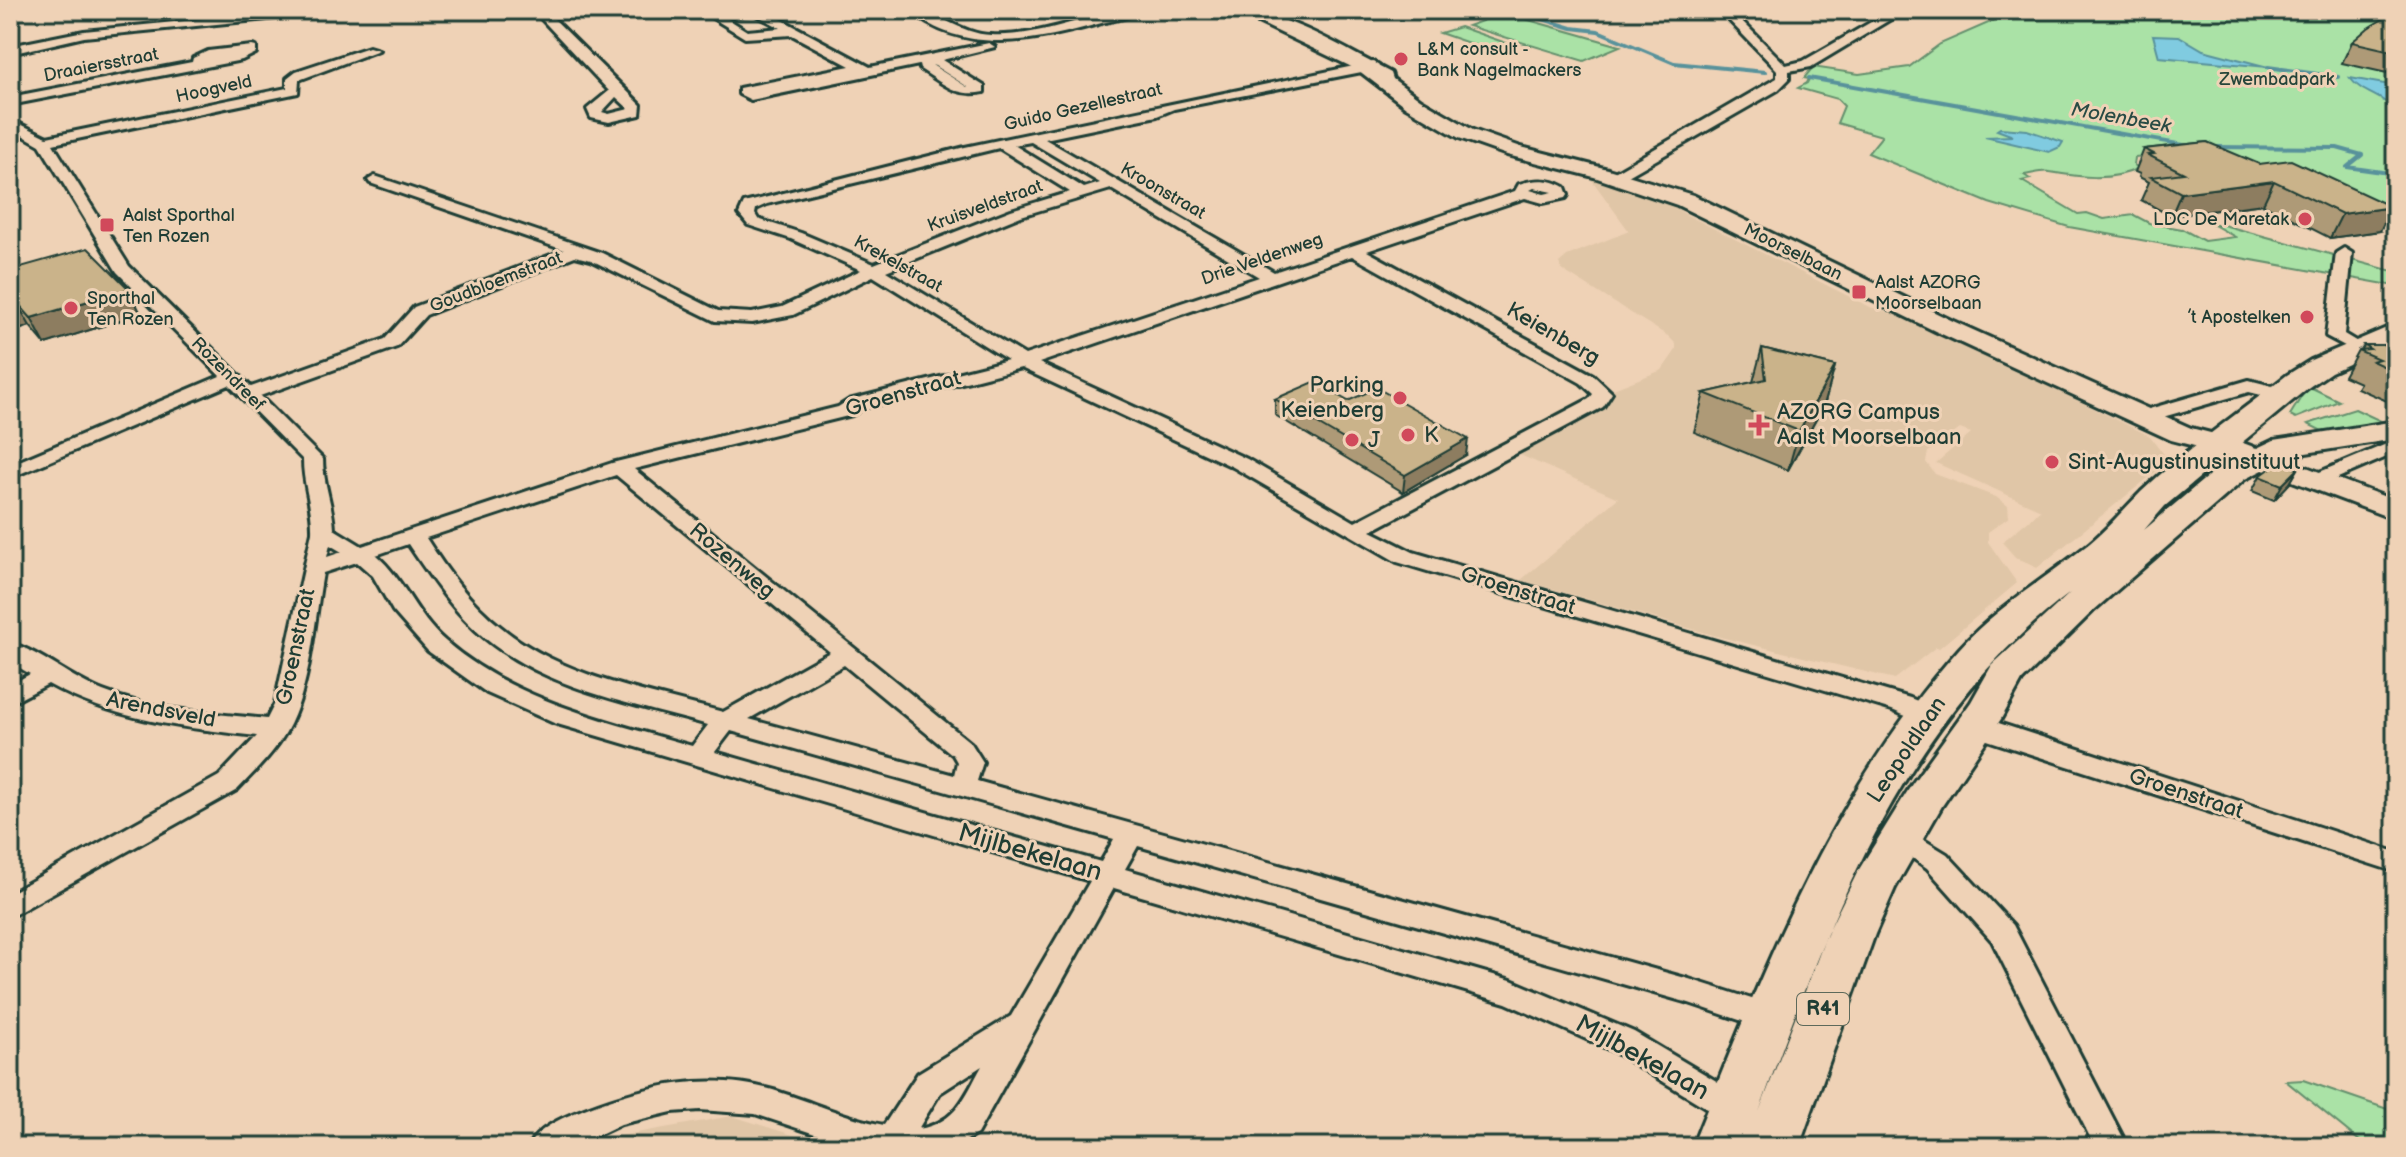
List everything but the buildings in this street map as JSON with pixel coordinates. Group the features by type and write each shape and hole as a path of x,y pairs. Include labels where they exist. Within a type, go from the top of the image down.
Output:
{"main road":[{"name":"Moorselbaan","path":"1241,10 1299,34 1378,74 1446,116 1485,135 1694,197 1954,322 2220,444 2396,511"},
{"path":"2383,10 2396,13"},
{"name":"Moorselbaan","path":"1620,174 1685,200 2027,365 2181,434 2220,444"},
{"name":"R41","path":"2220,444 2321,366 2396,333"},
{"name":"R41","path":"2259,459 2285,447 2308,442 2396,430"},
{"name":"Leopoldlaan","path":"1726,1128 1799,940 1837,862 1875,794 1952,684 2008,622 2136,521 2153,499 2220,444"},
{"name":"Leopoldlaan","path":"1772,1147 1851,934 1912,844 2006,674 2042,637 2233,472 2259,459"}],"street":[{"path":"14,50 46,50 123,30 329,10"},
{"path":"539,10 616,91"},
{"path":"710,12 757,10 863,69"},
{"path":"914,10 989,47"},
{"path":"966,35 993,39 1029,35 1139,10"},
{"path":"1620,174 1783,79 1783,69 1725,10"},
{"path":"1881,10 1898,11"},
{"path":"1783,69 1807,64 1898,11"},
{"path":"710,12 745,35 793,31"},
{"path":"863,69 751,96 744,91 863,69 927,61 1020,43 1029,35"},
{"name":"Hoogveld","path":"45,142 294,90 293,78 300,74 373,50"},
{"name":"Draaiersstraat","path":"10,101 199,64"},
{"name":"Guido Gezellestraat","path":"796,236 753,222 747,210 762,201 904,165 1036,139 1199,100 1378,74"},
{"name":"Rozendreef","path":"10,123 45,142 123,269 313,459 313,483 323,511 323,532 313,569"},
{"name":"Kroonstraat","path":"1036,139 1271,277"},
{"path":"1002,144 1082,193"},
{"name":"Goudbloemstraat","path":"375,180 568,245 574,251 596,256 715,316 752,318 787,311 874,270"},
{"name":"Kruisveldstraat","path":"874,270 1016,213 1112,184"},
{"path":"796,236 786,213 803,192"},
{"name":"Drie Veldenweg","path":"1023,362 1271,277 1523,196"},
{"name":"Krekelstraat","path":"796,236 874,270 1023,362"},
{"name":"Keienberg","path":"1353,250 1587,379 1603,393 1596,403 1355,531"},
{"name":"Goudbloemstraat","path":"248,394 391,343 420,311 574,251"},
{"path":"2344,253 2335,336 2360,349"},
{"name":"Groenstraat","path":"10,906 228,783 258,753 275,729 287,703 313,569 619,467 845,411 856,404 1023,362 1240,463 1405,557 1908,706 1931,716"},
{"path":"10,472 231,378"},
{"path":"2156,413 2249,386 2281,394"},
{"path":"2317,480 2396,446"},
{"name":"Rozenweg","path":"619,467 962,749 970,762 963,787"},
{"path":"323,532 361,554"},
{"name":"Mijlbekelaan","path":"414,537 471,616 528,657 610,689 1659,982 1769,1017"},
{"name":"Mijlbekelaan","path":"361,554 382,572 401,606 436,646 496,687 563,717 1511,992 1548,1006 1660,1061 1705,1093 1726,1128"},
{"name":"Arendsveld","path":"10,651 47,674 120,706 275,729"},
{"path":"699,755 724,722 845,654"},
{"path":"10,696 47,674"},
{"name":"Groenstraat","path":"1977,725 1993,733 2396,862"},
{"path":"544,1147 567,1132 617,1112 663,1098 713,1095 754,1100 892,1141 917,1144 944,1138 966,1124 1130,835"},
{"path":"1912,844 1975,899 2003,933 2112,1147"},
{"path":"892,1141 929,1083 1019,1026"}],"shaded area":[{"name":"AZORG Campus Aalst Moorselbaan","path":"1589,176 1663,200 1870,307 1908,318 2150,436 2169,461 2037,568 2016,558 2002,542 2041,510 1936,463 1971,433 1960,429 1928,452 1926,462 1935,474 1996,497 2008,506 2009,517 1988,532 1988,542 2017,583 1939,648 1936,647 1895,679 1720,637 1521,580 1618,498 1509,450 1603,393 1662,370 1676,350 1676,344 1668,336 1562,270 1559,263 1567,256 1629,231"},
{"path":"732,1116 831,1147 582,1147 591,1141"}],"green space":[{"name":"Zwembadpark","path":"2018,10 2343,10 2396,21 2396,224 2338,190 2272,167 2237,160 2168,155 2135,158 2134,165 2139,168 2117,175 2084,177 2044,171 2024,175 2030,179 2022,181 2078,214 2087,213 2104,219 2134,215 2149,223 2182,229 2204,241 2235,237 2214,225 2223,225 2396,272 2396,286 2069,227 1989,203 1868,153 1882,136 1837,123 1844,106 1837,99 1798,88 1807,83 1809,79 1804,78 1813,67 1859,74 1909,67 1940,44"},
{"path":"1504,13 1620,46 1584,61 1468,26"},
{"path":"1460,27 1506,43 1486,49 1440,33"},
{"path":"2308,386 2339,401 2296,418 2290,415"},
{"path":"2355,409 2385,423 2322,431 2308,424"},
{"path":"2303,1080 2396,1112 2396,1147 2367,1147 2286,1081"}],"water":[{"path":"2153,35 2179,36 2203,50 2268,67 2159,57"},
{"path":"2350,78 2396,86 2396,111 2385,101 2360,88"},
{"path":"1997,130 2027,130 2063,142 2049,152 1985,137 2013,136"}],"waterway":[{"name":"Molenbeek","path":"1513,10 1572,28 1598,31 1674,63 1765,72"},
{"path":"2268,67 2338,77"},
{"name":"Molenbeek","path":"1809,78 2189,146"},
{"name":"Molenbeek","path":"2214,147 2337,148 2362,155 2347,167 2396,174"}],"place":[{"name":"L&M consult - Bank Nagelmackers","path":"1401,59"},
{"name":"LDC De Maretak","path":"2305,219"},
{"name":"Aalst Sporthal Ten Rozen","path":"107,225"},
{"name":"Aalst AZORG Moorselbaan","path":"1859,292"},
{"name":"Sporthal Ten Rozen","path":"71,308"},
{"name":"’t Apostelken","path":"2307,317"},
{"name":"Parking Keienberg","path":"1400,398"},
{"name":"AZORG Campus Aalst Moorselbaan","path":"1759,425"},
{"name":"K","path":"1408,435"},
{"name":"J","path":"1352,440"},
{"name":"Sint-Augustinusinstituut","path":"2052,462"}]}
